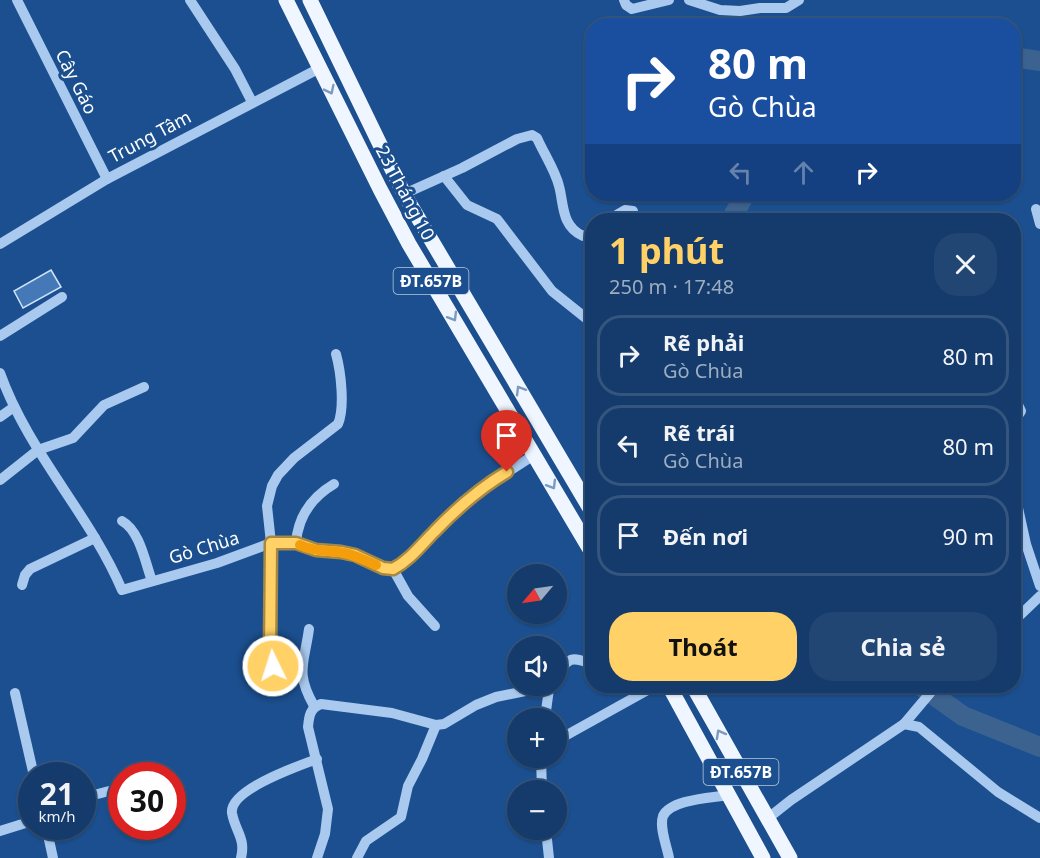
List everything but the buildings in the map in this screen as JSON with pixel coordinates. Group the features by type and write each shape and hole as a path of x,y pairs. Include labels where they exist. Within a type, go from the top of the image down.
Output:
{"main road":[{"name":"23 Tháng 10","path":"286,0 409,244 585,541"},
{"name":"23 Tháng 10","path":"310,0 404,194 585,500"},
{"path":"320,68 338,58"},
{"name":"ĐT.657B","path":"673,693 764,858"},
{"name":"ĐT.657B","path":"697,693 790,858"},
{"path":"748,830 767,819"}],"street":[{"name":"Cây Gáo","path":"17,0 107,178"},
{"path":"190,0 235,69 252,102"},
{"path":"624,0 626,5 632,9 669,0"},
{"path":"689,0 720,10 740,11 786,8 799,0"},
{"name":"Trung Tâm","path":"0,244 107,178 320,68"},
{"path":"404,194 517,139 532,135 537,138 559,186 563,214 578,233 585,235"},
{"path":"444,176 467,205 497,219 552,291 585,317"},
{"path":"1036,209 1040,224"},
{"path":"620,213 625,210 633,211"},
{"path":"0,336 62,297"},
{"path":"301,675 278,672 273,666 270,655 271,543 267,506 272,486 287,465 303,450 330,432 342,416 340,376 336,354"},
{"name":"Gò Chùa","path":"0,373 14,407 38,450 95,538 122,590 217,563 271,543 296,543 316,550 341,552 355,555 383,568 393,569"},
{"path":"0,480 38,450 73,438 104,405 144,387"},
{"path":"0,417 14,407"},
{"path":"435,626 408,596 393,569 410,558 434,532 483,488 534,455"},
{"path":"296,543 299,526 306,510 320,494 334,484"},
{"path":"122,521 130,525 135,533 152,581"},
{"path":"1021,521 1040,586"},
{"path":"22,585 30,569 95,538"},
{"path":"1021,614 1040,596"},
{"path":"309,629 301,675 304,687 314,706"},
{"path":"567,661 576,658 585,661"},
{"path":"15,693 31,762"},
{"path":"567,735 643,693"},
{"path":"767,819 791,800 904,724 930,693"},
{"path":"317,858 325,834 328,809 317,759 309,738 309,715 314,706 321,704 392,713 436,725 444,724 496,696 507,694"},
{"path":"904,724 919,727 998,792 1040,818"},
{"path":"357,858 366,841 401,817 408,786 436,725"},
{"path":"241,858 243,840 232,810 234,801 241,794 279,774 317,759"},
{"path":"669,858 662,825 663,816 670,808 680,802 728,795"},
{"path":"0,831 18,825"},
{"path":"49,840 53,858"},
{"path":"547,840 549,858"}],"waterway":[{"path":"1021,58 1040,61"},
{"path":"735,213 741,201"},
{"path":"931,693 963,716 1040,747"}],"slow traffic":[{"path":"300,545 307,549 355,555 376,565"}],"route":[{"path":"273,666 270,655 271,543 296,543 307,549 341,552 355,555 383,568 393,569 410,558 464,504 507,472"}]}
